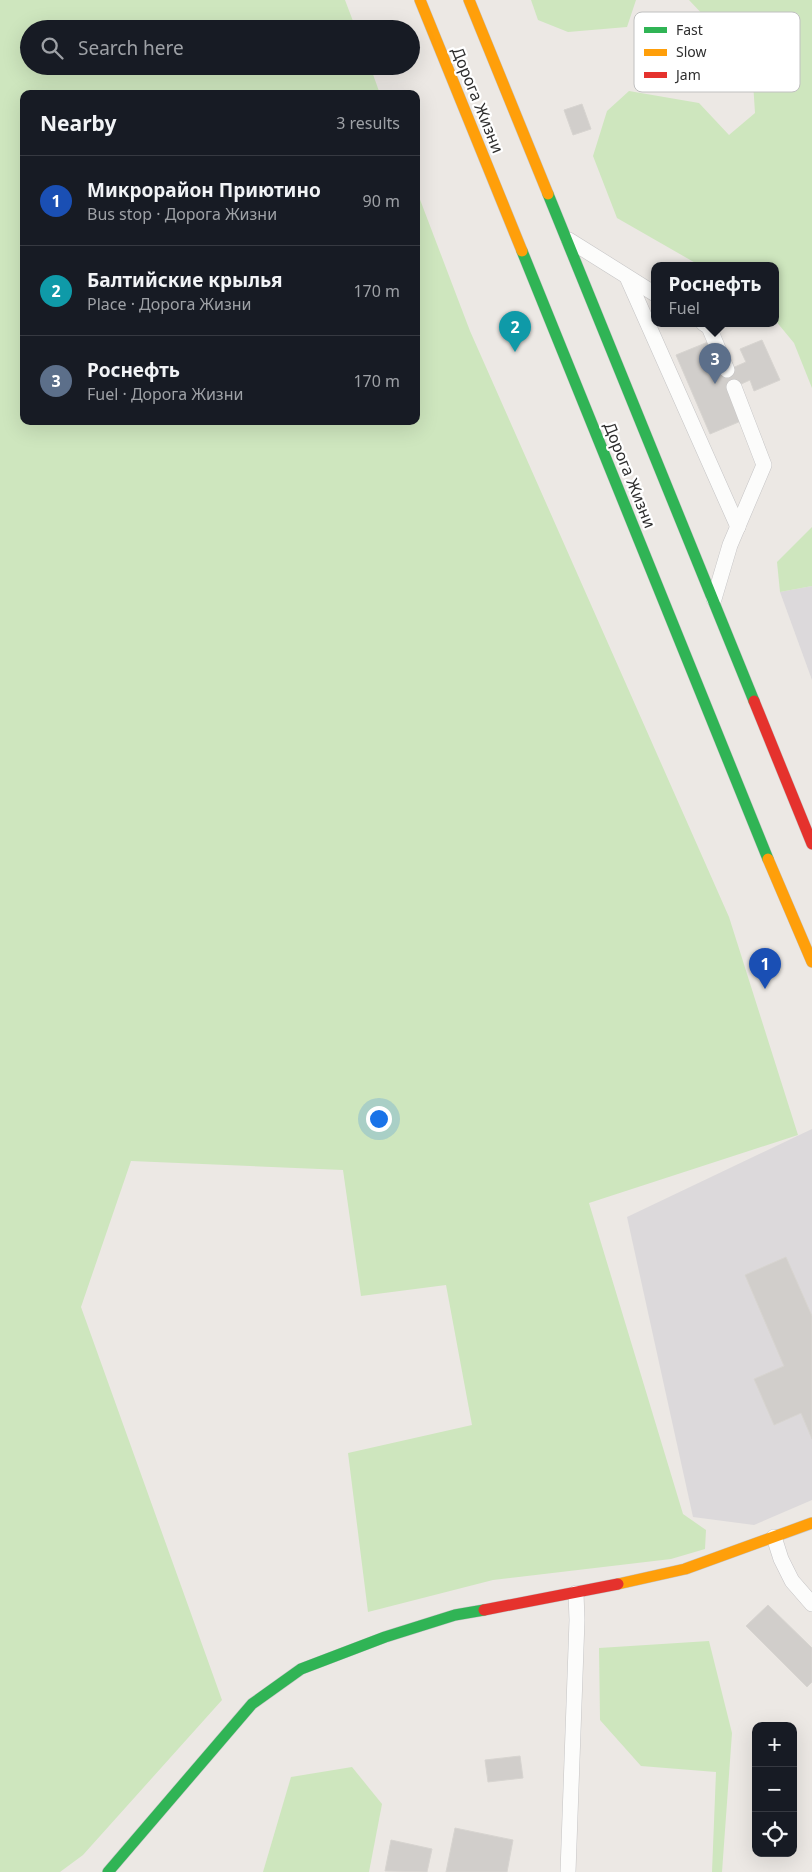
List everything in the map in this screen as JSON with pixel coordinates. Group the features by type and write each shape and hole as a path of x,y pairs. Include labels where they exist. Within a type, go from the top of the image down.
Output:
{"main road":[{"name":"Дорога Жизни","path":"420,0 786,903 812,962"},
{"name":"Дорога Жизни","path":"470,0 812,844"},
{"path":"108,1872 252,1704 301,1669 385,1637 455,1615 576,1594 685,1569 812,1523"}],"lane":[{"path":"565,238 651,292"},
{"path":"627,277 738,527"},
{"path":"710,327 727,370"},
{"path":"713,600 730,545 764,466 734,387"},
{"path":"774,1537 781,1559 792,1581 812,1604"},
{"path":"568,1872 577,1620 576,1594"}],"shaded area":[{"path":"812,586 812,680 780,592"},
{"path":"812,1129 812,1500 754,1525 693,1517 627,1217"}],"green space":[{"path":"0,0 345,0 353,20 20,20 20,75 373,75 379,90 20,90 20,425 420,425 420,200 470,331 729,917 798,1135 589,1203 683,1514 706,1530 705,1549 671,1559 493,1580 368,1612 348,1453 472,1425 446,1285 361,1296 343,1170 131,1161 81,1307 222,1700 83,1855 60,1872 0,1872"},
{"path":"531,0 636,0 627,27 568,32 538,20"},
{"path":"689,0 812,0 812,388 794,343 779,325 779,262 694,262 617,218 593,156 607,111 629,91 699,103 729,135 755,113 754,92 800,92 800,12 700,12"},
{"path":"812,527 812,586 780,592 777,562"},
{"path":"709,1641 732,1733 722,1872 712,1872 716,1772 641,1766 600,1720 599,1648"},
{"path":"352,1767 382,1804 369,1872 263,1872 291,1777"}],"building":[{"path":"582,104 591,129 573,135 564,110"},
{"path":"762,340 780,380 754,391 750,380 728,390 741,421 710,434 676,355 708,342 721,373 746,362 740,349"},
{"path":"786,1257 812,1316 812,1439 801,1413 774,1425 754,1379 784,1366 745,1275"},
{"path":"768,1605 812,1648 812,1682 807,1687 746,1626"},
{"path":"520,1756 523,1778 488,1782 485,1760"},
{"path":"455,1828 513,1840 507,1872 446,1872"},
{"path":"391,1840 432,1849 427,1872 385,1871"}],"traffic: fast":[{"path":"548,194 754,701"},
{"path":"522,251 768,859"},
{"path":"108,1872 252,1704 301,1669 385,1637 455,1615 484,1610"}],"traffic: slow":[{"path":"420,0 522,251"},
{"path":"469,0 548,194"},
{"path":"768,859 812,962"},
{"path":"618,1584 685,1569 812,1523"}],"traffic: jam":[{"path":"754,701 812,844"},
{"path":"484,1610 618,1584"}],"place":[{"name":"Балтийские крылья","path":"515,352"},
{"name":"Роснефть","path":"715,384"},
{"name":"Микрорайон Приютино","path":"765,989"}]}
